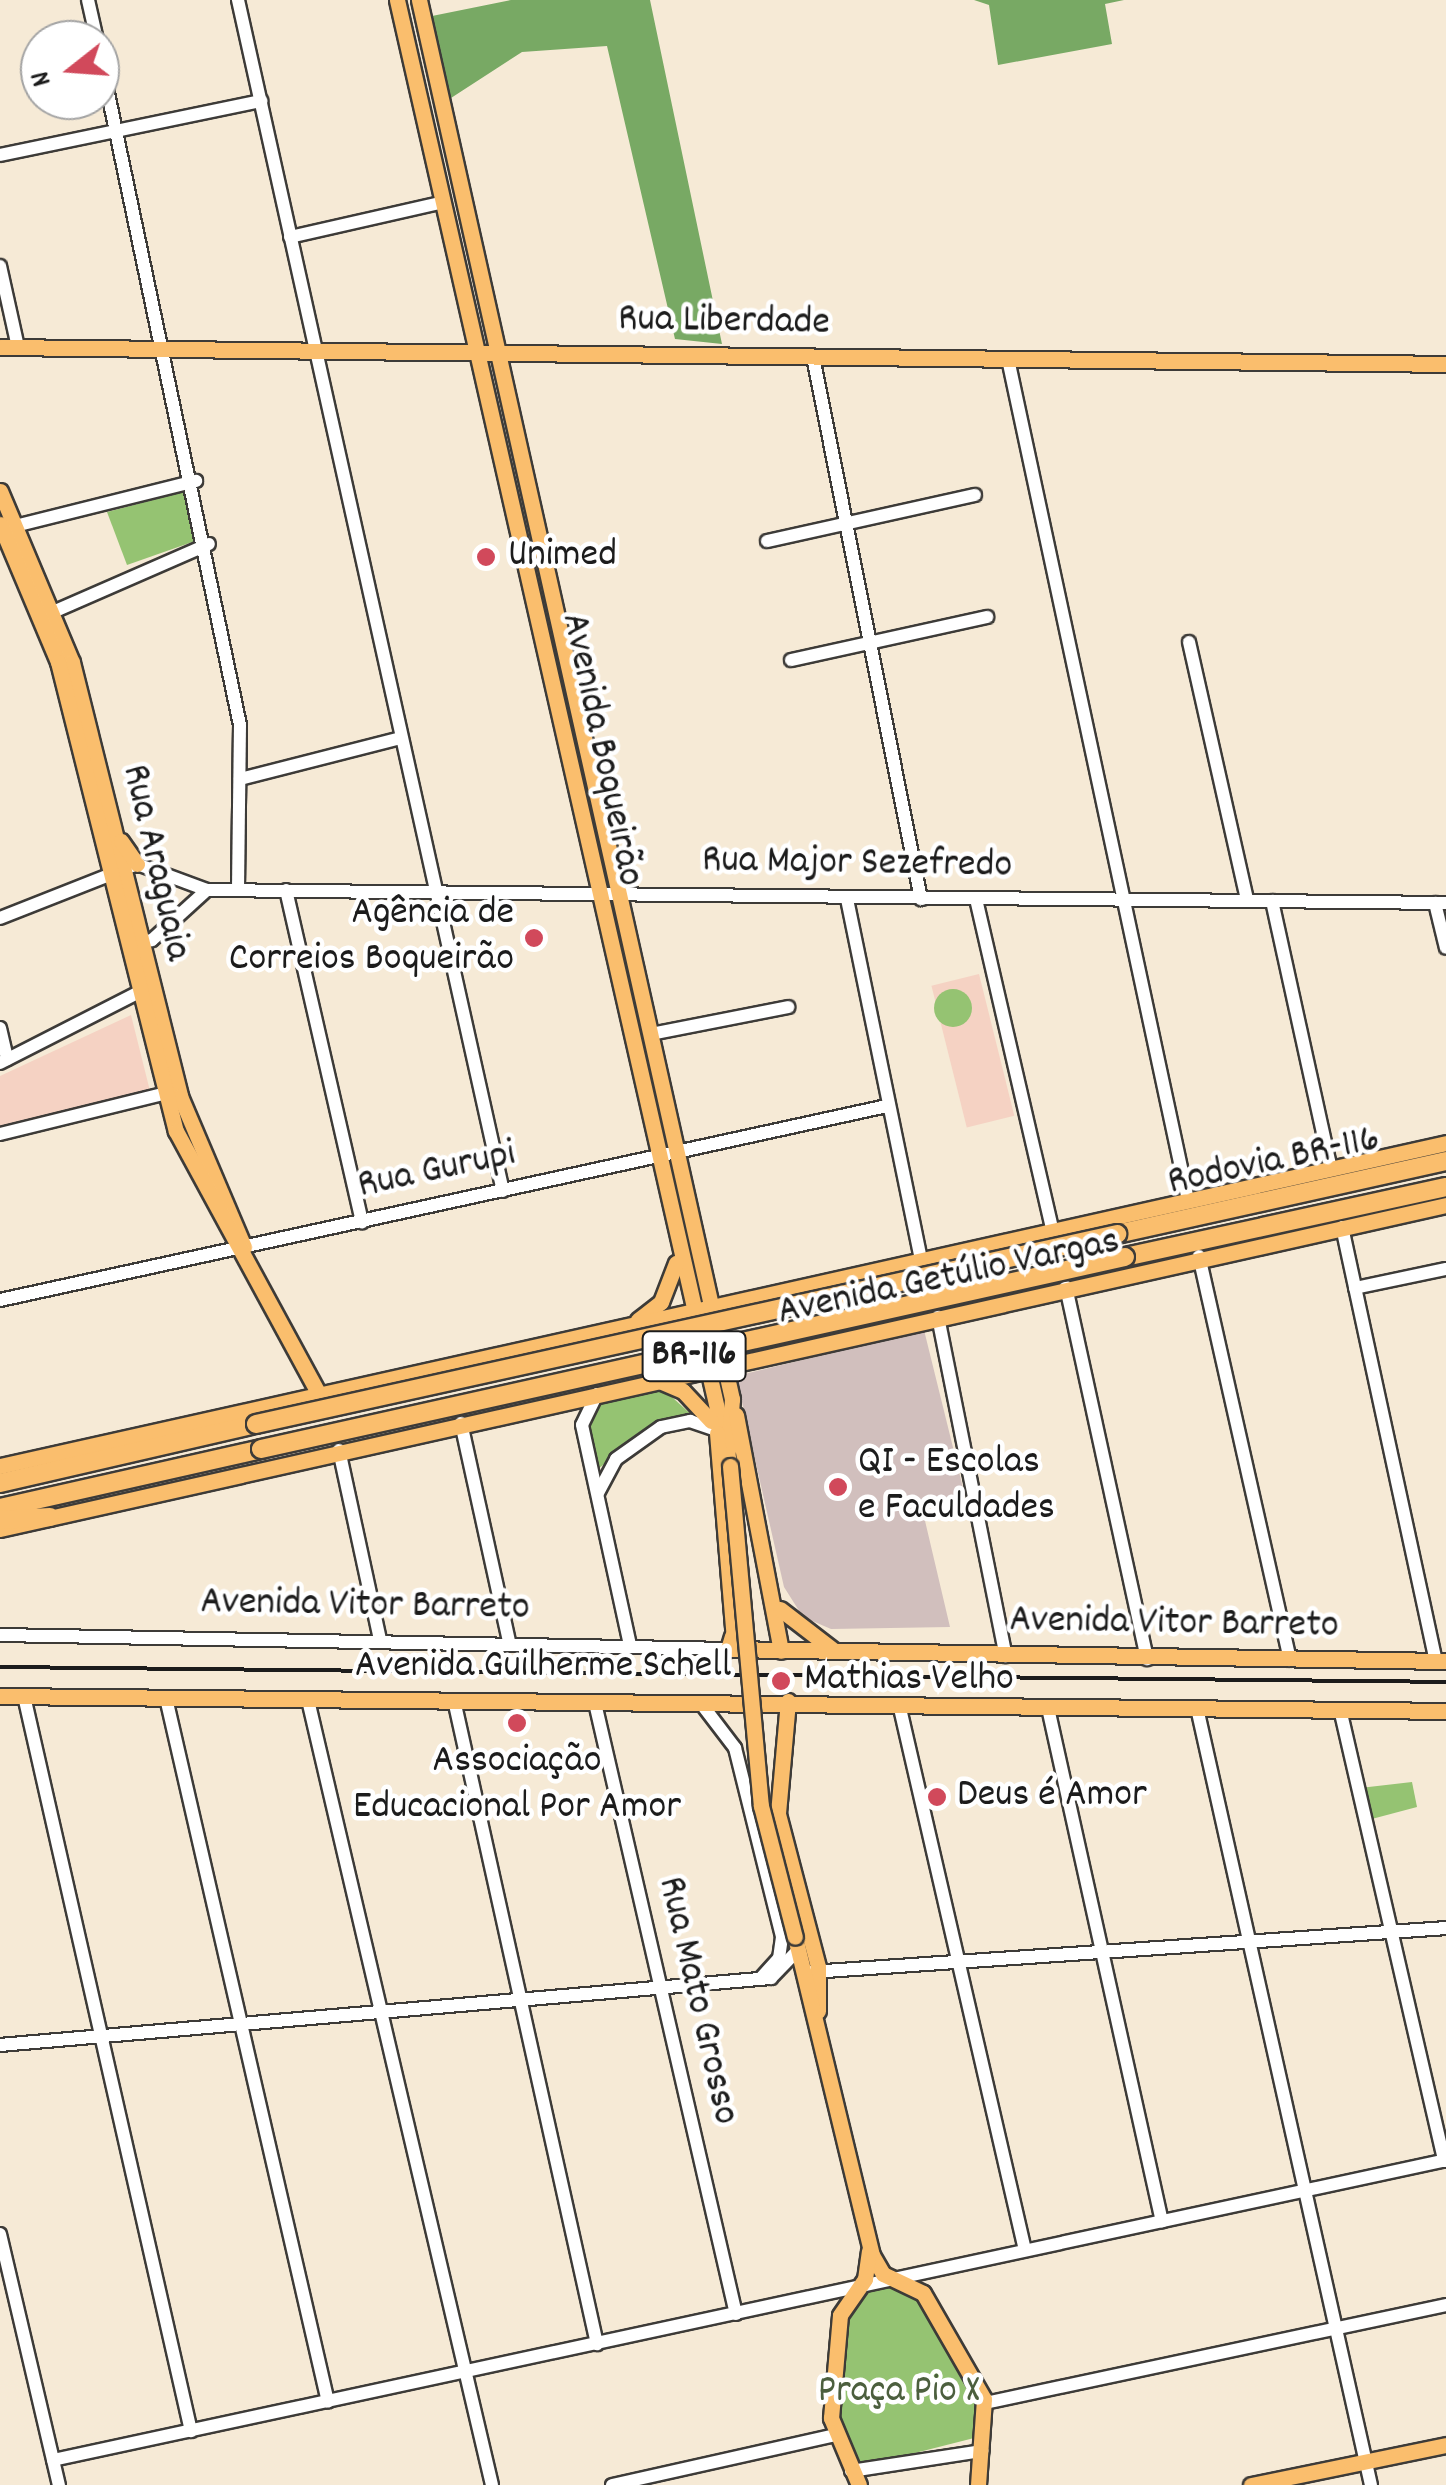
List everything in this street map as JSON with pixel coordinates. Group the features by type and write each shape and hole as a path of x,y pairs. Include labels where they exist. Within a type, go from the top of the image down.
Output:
{"highway":[{"name":"Rodovia BR-116","path":"0,1483 1446,1161"},
{"name":"Rodovia BR-116","path":"0,1508 1446,1187"},
{"path":"0,1520 50,1517"}],"main road":[{"name":"Avenida Boqueirão","path":"397,0 479,353 701,1368 716,1430 729,1460"},
{"name":"Avenida Boqueirão","path":"419,0 731,1394 729,1460 759,1789 819,2046"},
{"name":"Rua Liberdade","path":"0,347 1446,364"},
{"name":"Rua Araguaia","path":"0,492 5,527 58,662 124,870"},
{"name":"Rua Araguaia","path":"5,527 52,612 116,834 146,966 144,990 180,1096 244,1247"},
{"name":"Rua Araguaia","path":"140,942 144,990 163,1094 319,1394"},
{"name":"Avenida Getúlio Vargas","path":"0,1466 1446,1143"},
{"name":"Avenida Getúlio Vargas","path":"0,1529 749,1356 1446,1205"},
{"path":"630,1383 646,1356 618,1328 657,1307 677,1259"},
{"path":"706,1281 736,1302"},
{"path":"785,1291 769,1319 797,1346"},
{"path":"749,1356 735,1366 731,1394 779,1608 780,1651"},
{"path":"651,1379 683,1391 716,1430 732,1645"},
{"path":"779,1608 806,1636 840,1651"},
{"name":"Avenida Vitor Barreto","path":"732,1645 780,1651 1441,1661"},
{"name":"Avenida Guilherme Schell","path":"0,1696 595,1703 698,1700 1446,1711"},
{"path":"788,1701 778,1814 819,1975 819,2046 868,2247 889,2278 923,2293 985,2403 978,2485"},
{"path":"855,2478 832,2436 840,2315 862,2285 868,2247"},
{"path":"1251,2485 1446,2445"}],"street":[{"path":"238,0 502,1191"},
{"path":"0,154 261,102"},
{"path":"115,120 196,481 240,725 238,890"},
{"path":"290,238 444,202"},
{"path":"0,266 18,347"},
{"path":"813,356 922,899"},
{"path":"1008,359 1120,900 1188,1200"},
{"path":"5,527 196,481"},
{"path":"767,541 975,495"},
{"path":"52,612 209,544"},
{"path":"791,660 987,617"},
{"path":"1189,642 1247,900"},
{"path":"240,779 401,738"},
{"path":"0,918 124,870"},
{"name":"Rua Major Sezefredo","path":"124,870 207,890 1440,903"},
{"path":"140,942 207,890"},
{"path":"286,890 362,1222"},
{"path":"847,898 886,1106 922,1263"},
{"path":"976,900 1052,1233"},
{"path":"1272,902 1331,1170"},
{"path":"1440,903 1446,948"},
{"path":"0,1028 3,1061 144,990"},
{"path":"651,1034 788,1008"},
{"path":"0,1134 163,1094"},
{"name":"Rua Gurupi","path":"0,1300 886,1106"},
{"path":"1342,1227 1441,1661"},
{"path":"1199,1256 1290,1660"},
{"path":"1355,1288 1446,1269"},
{"path":"1066,1287 1147,1659"},
{"path":"938,1317 1006,1656"},
{"path":"605,1390 582,1415 630,1646"},
{"path":"597,1496 616,1459 661,1427 690,1420 716,1430"},
{"path":"461,1424 509,1641"},
{"path":"339,1450 380,1639"},
{"name":"Avenida Vitor Barreto","path":"0,1636 732,1645"},
{"path":"24,1696 190,2431"},
{"path":"166,1698 328,2402"},
{"path":"308,1700 492,2485"},
{"path":"454,1700 515,2002 597,2344"},
{"path":"698,1700 735,1748 782,1937 779,1958 759,1978"},
{"name":"Rua Mato Grosso","path":"595,1703 658,1991 736,2314"},
{"path":"899,1704 956,1967 1025,2250"},
{"path":"1048,1708 1162,2222"},
{"path":"1197,1708 1371,2485"},
{"path":"53,2460 1445,2161 1340,1709"},
{"path":"796,1943 819,1975 1446,1928"},
{"path":"0,2044 380,2010 658,1991 784,1972 796,1943"},
{"path":"0,2234 59,2485"},
{"path":"985,2403 1446,2306"},
{"path":"612,2485 832,2436"},
{"path":"855,2478 982,2450"}],"shaded area":[{"path":"979,974 1014,1116 967,1128 931,986"},
{"path":"131,1015 150,1091 0,1129 0,1076"},
{"path":"924,1330 965,1496 922,1508 950,1627 831,1629 803,1617 784,1587 736,1376"}],"green space":[{"path":"511,0 650,0 722,344 675,339 607,46 522,52 451,98 432,16"},
{"path":"974,0 1124,0 1105,4 1112,44 998,65 989,5"},
{"path":"187,491 198,540 127,565 107,512"},
{"path":"953,989 967,994 972,1008 967,1022 953,1027 939,1022 934,1008 939,994"},
{"path":"662,1388 694,1417 654,1425 598,1469 588,1429 600,1400"},
{"path":"1412,1782 1417,1807 1368,1820 1360,1788"},
{"name":"Praça Pio X","path":"888,2286 918,2293 979,2404 978,2437 856,2468 834,2435 844,2317 859,2294"}],"railway":[{"path":"0,1667 1446,1682"}],"place":[{"name":"Unimed","path":"486,557"},
{"name":"Agência de Correios Boqueirão","path":"534,938"},
{"name":"QI - Escolas e Faculdades","path":"838,1487"},
{"name":"Mathias Velho","path":"781,1681"},
{"name":"Associação Educacional Por Amor","path":"517,1723"},
{"name":"Deus é Amor","path":"937,1797"}]}
